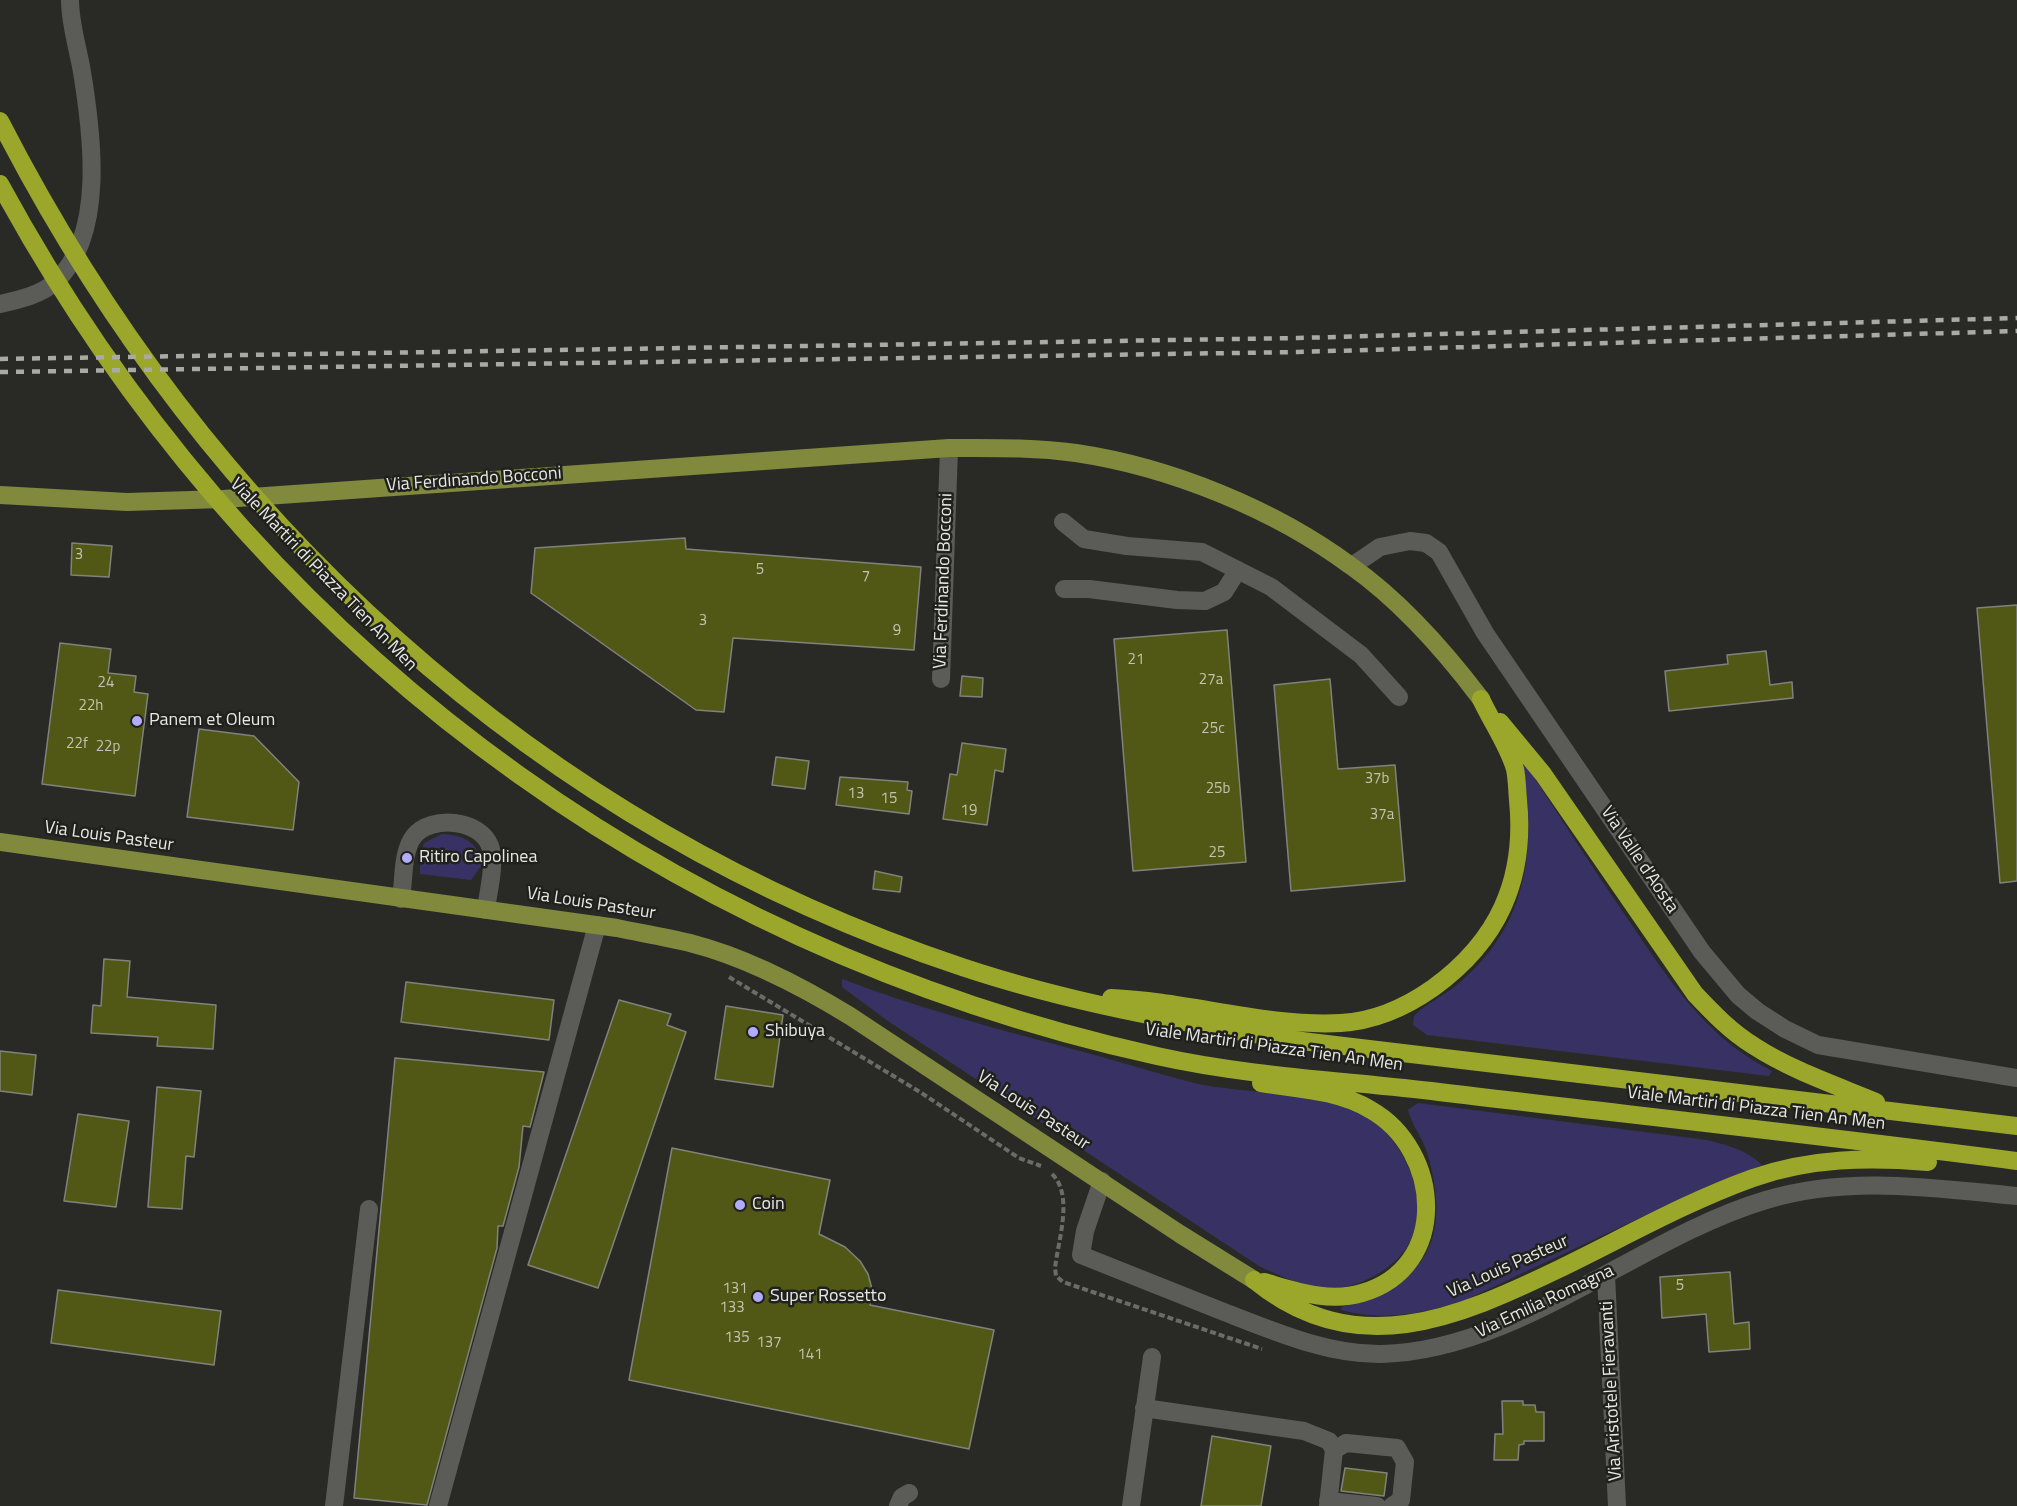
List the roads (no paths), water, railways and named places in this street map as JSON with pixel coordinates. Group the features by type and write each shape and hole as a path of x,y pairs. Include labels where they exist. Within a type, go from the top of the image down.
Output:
{"highway":[{"name":"Viale Martiri di Piazza Tien An Men","path":"0,121 62,233 102,299 143,358 240,481 346,594 453,690 570,777 669,836 767,888 915,951 1016,984 1173,1020 1285,1039 2017,1126"},
{"name":"Viale Martiri di Piazza Tien An Men","path":"0,184 77,312 147,412 206,485 270,556 383,669 477,746 563,807 657,866 752,915 902,980 970,1005 1161,1057 2014,1161"},
{"path":"1070,997 1150,1000 1256,1016 1341,1023 1369,1019 1397,1009 1424,995 1453,974 1476,951 1497,922 1513,879 1520,848 1515,768 1481,699"},
{"path":"1481,699 1543,774 1678,972 1719,1020 1752,1045 1783,1063 1897,1111"},
{"path":"1161,1057 1213,1075 1334,1095 1362,1106 1383,1118 1401,1137 1422,1176 1427,1217 1423,1236 1416,1251 1392,1278 1363,1293 1323,1297 1254,1280"},
{"name":"Via Louis Pasteur","path":"1254,1280 1275,1297 1341,1322 1398,1326 1430,1322 1492,1301 1710,1196 1785,1169 1814,1163 1869,1158 1955,1164 2014,1161"}],"main road":[{"name":"Via Ferdinando Bocconi","path":"0,495 127,502 223,499 949,448 1026,448 1076,453 1125,462 1176,477 1266,515 1352,566 1434,641 1481,699"},
{"name":"Via Louis Pasteur","path":"0,842 597,925 681,941 711,950 821,998 1102,1180 1180,1234 1254,1280"}],"street":[{"path":"0,304 38,292 54,283 68,267 87,221 91,174 90,131 70,0"},
{"name":"Via Ferdinando Bocconi","path":"941,678 949,448"},
{"path":"1063,522 1084,539 1127,546 1202,552 1271,587 1361,655 1399,697"},
{"name":"Via Valle d'Aosta","path":"1352,566 1380,547 1410,541 1426,543 1439,552 1485,633 1702,952 1738,995 1757,1011 1785,1029 1818,1045 2017,1078"},
{"path":"1064,589 1089,589 1177,600 1205,601 1224,592 1238,570"},
{"path":"401,899 408,850 415,835 429,826 454,823 475,829 484,835 490,846 486,910"},
{"path":"438,1506 597,925"},
{"name":"Via Emilia Romagna","path":"1102,1180 1085,1231 1082,1255 1275,1332 1336,1348 1380,1354 1451,1342 1486,1331 1606,1275 1717,1218 1767,1199 1867,1185 1910,1186 2017,1196"},
{"path":"334,1506 369,1209"},
{"name":"Via Aristotele Fieravanti","path":"1606,1275 1617,1506"},
{"path":"1131,1506 1152,1357"},
{"path":"1144,1408 1304,1431 1329,1441 1334,1450 1328,1504 1377,1506"},
{"path":"1334,1450 1346,1443 1397,1448 1406,1462 1401,1500 1392,1506"}],"railway":[{"path":"0,359 1298,338 2017,318"},
{"path":"0,372 1297,352 2017,331"}],"place":[{"name":"Panem et Oleum","path":"137,721"},
{"name":"Ritiro Capolinea","path":"407,858"},
{"name":"Shibuya","path":"753,1032"},
{"name":"Coin","path":"740,1205"},
{"name":"Super Rossetto","path":"758,1297"}]}
